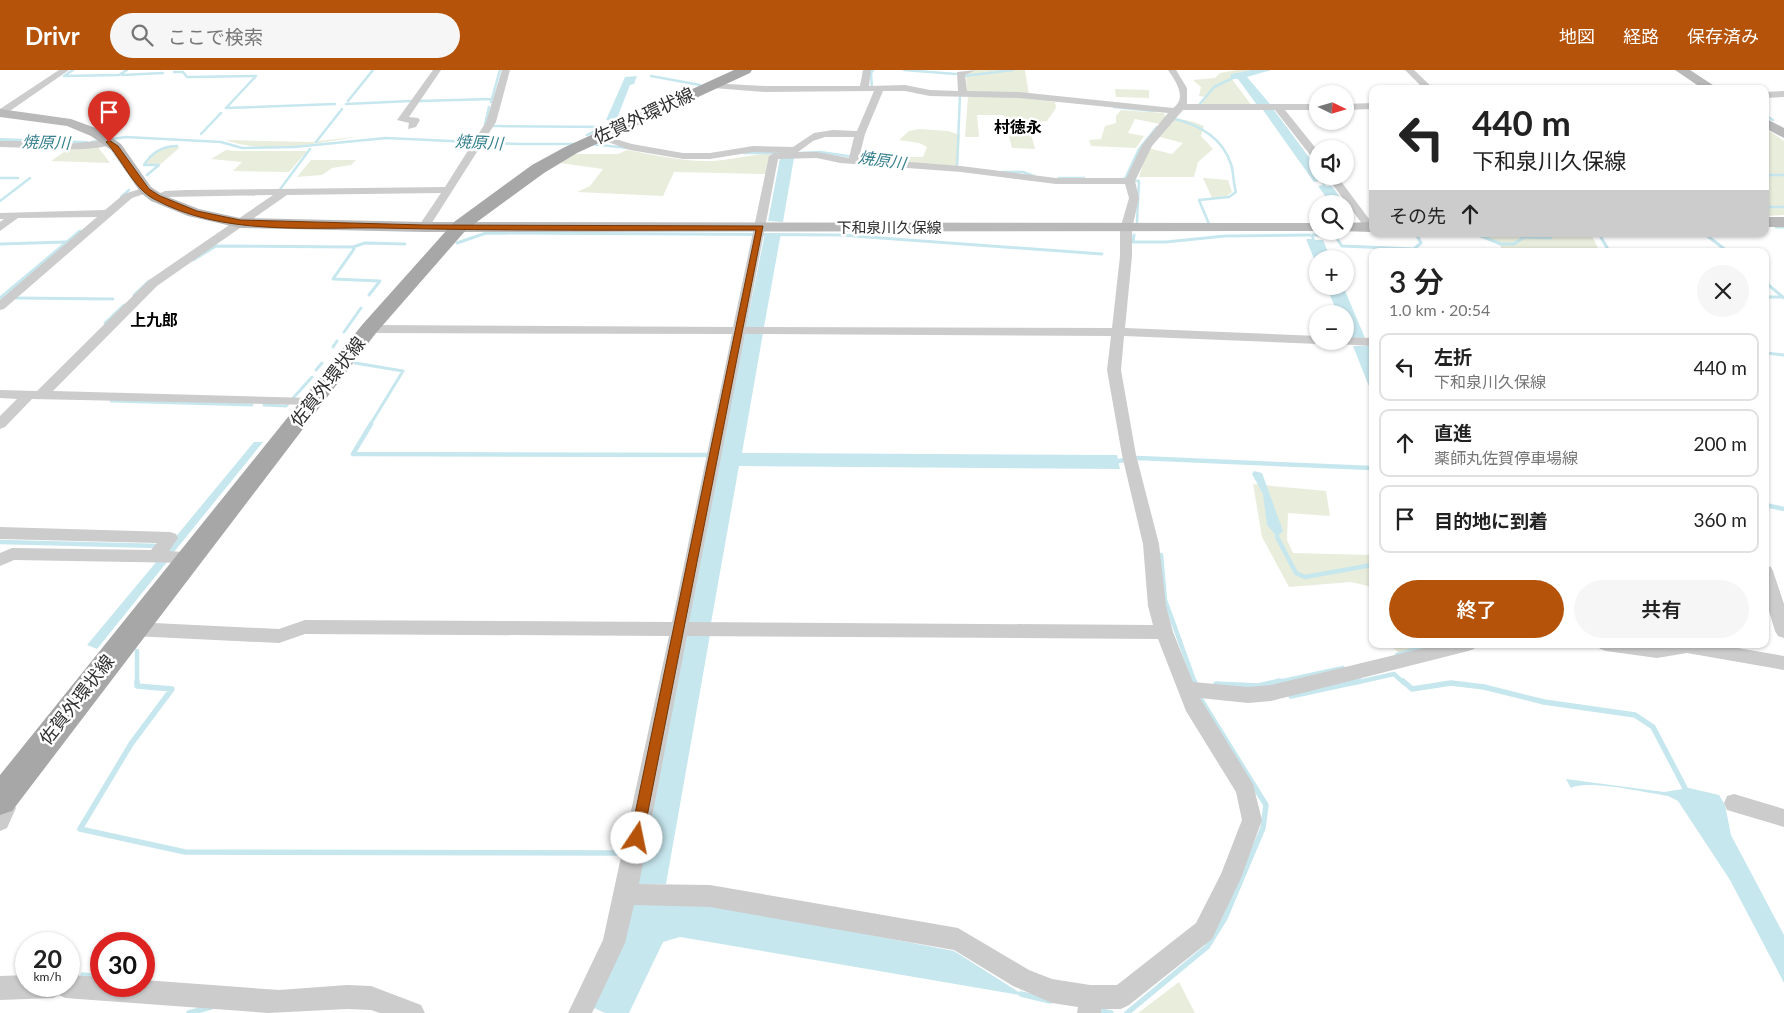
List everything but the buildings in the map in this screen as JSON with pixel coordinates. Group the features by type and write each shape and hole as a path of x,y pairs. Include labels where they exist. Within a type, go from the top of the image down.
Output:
{"main road":[{"name":"佐賀外環状線","path":"0,800 132,629 183,557 307,402 460,226 538,169 571,150 745,70"}],"street":[{"path":"0,113 65,70"},
{"path":"411,127 415,120 402,120 437,70"},
{"path":"424,227 491,122 506,70"},
{"path":"854,157 873,88 867,70"},
{"path":"964,94 960,74 972,70"},
{"path":"642,895 710,896 958,939 1021,978 1090,1005 1121,998 1204,931 1230,878 1252,820 1246,790 1193,706 1196,690 1164,632 1156,606 1151,544 1130,459 1114,370 1116,341 1119,332 1126,229 1134,198 1131,179 1147,145 1186,98 1184,88 1172,70"},
{"path":"1409,70 1426,85"},
{"path":"1681,70 1705,85"},
{"path":"713,85 765,89 905,88 930,93 1019,95 1174,113 1309,107"},
{"path":"1769,95 1784,94"},
{"path":"1354,106 1369,106"},
{"path":"1270,108 1309,149"},
{"path":"0,113 71,122 106,140 116,147 152,194"},
{"path":"1769,125 1784,134"},
{"path":"599,137 630,147 682,156 710,156 753,148 796,150 803,141 822,133 860,134"},
{"path":"0,144 40,144 66,147 106,140"},
{"path":"580,1013 614,943 642,895 750,331 760,228 774,156 817,155 854,157 1056,180 1131,179"},
{"path":"1338,185 1369,224"},
{"path":"0,306 103,213 128,196 186,193 447,190"},
{"path":"0,424 36,394 153,283 240,223 277,193"},
{"name":"下和泉川久保線","path":"152,194 194,213 240,223 424,227 1309,228"},
{"path":"0,216 103,213"},
{"path":"0,228 15,215"},
{"path":"1769,222 1784,222"},
{"path":"1354,228 1369,227"},
{"path":"369,330 1119,332 1309,340"},
{"path":"1354,341 1369,342"},
{"path":"0,394 307,402"},
{"path":"0,533 170,538 160,550"},
{"path":"0,560 12,554 160,550 183,557"},
{"path":"1769,584 1784,631"},
{"path":"132,629 279,636 305,627 1164,632"},
{"path":"1196,690 1248,695 1271,693 1452,648"},
{"path":"1635,648 1657,651 1675,648"},
{"path":"1698,648 1784,663"},
{"path":"0,800 6,808 0,821"},
{"path":"1734,804 1784,818"},
{"path":"0,988 15,987"},
{"path":"80,987 278,1002 347,997 372,998 413,1013"}],"green space":[{"path":"976,70 1025,70 1029,95 967,93 966,74"},
{"path":"1251,70 1232,74 1231,78 1252,106 1201,106 1206,97 1199,96 1201,87 1193,80 1215,78 1220,73"},
{"path":"1115,89 1149,90 1149,98 1116,97"},
{"path":"968,97 1014,97 1055,102 1056,108 1047,121 1028,122 1035,149 1012,148 1009,136 1014,126 1003,115 977,115 979,137 965,137"},
{"path":"1121,110 1164,113 1165,116 1204,126 1201,136 1213,149 1198,162 1194,177 1139,177 1148,148 1172,154 1183,143 1156,136 1165,125 1135,119 1128,133 1144,136 1136,148 1091,146 1089,140 1101,139 1105,126 1116,123 1116,116"},
{"path":"919,129 948,131 960,135 958,166 905,163 909,157 923,157 927,147 919,143 899,140 909,131"},
{"path":"1769,131 1784,141 1784,215 1769,216"},
{"path":"362,136 275,147 258,147 225,140 311,142"},
{"path":"166,146 180,147 161,164 146,165 151,157"},
{"path":"98,147 110,163 51,161 67,150"},
{"path":"226,150 307,151 289,172 233,171 242,162 211,159"},
{"path":"627,150 669,158 701,161 771,154 766,174 674,172 663,196 577,192 590,186 603,169 560,163 574,154 618,154"},
{"path":"311,160 356,160 351,165 332,168 322,175 297,177"},
{"path":"1203,178 1228,180 1232,192 1227,196 1212,198"},
{"path":"1480,237 1592,237 1598,248 1502,248 1500,245"},
{"path":"1253,484 1326,491 1330,516 1288,513 1287,540 1293,553 1369,555 1369,586 1351,582 1289,587 1262,537"},
{"path":"1393,648 1434,648 1402,655"},
{"path":"1179,982 1195,1013 1138,1013"}],"water":[{"path":"1251,70 1271,70 1247,77 1270,104 1257,105 1238,79 1231,78 1231,74"},
{"path":"637,76 634,84 630,85 616,121 606,120 625,77"},
{"path":"1263,110 1274,110 1309,157 1309,175"},
{"path":"0,138 88,141 90,144 0,142"},
{"path":"780,158 794,158 783,222 768,221"},
{"path":"1318,186 1332,186 1338,195 1324,195"},
{"path":"765,233 781,233 764,327 746,327"},
{"path":"1306,239 1323,240 1327,250 1310,250"},
{"path":"1330,295 1347,295 1351,305 1334,305"},
{"path":"1354,312 1365,338 1354,337"},
{"path":"745,333 763,333 742,453 1117,455 1120,469 739,466 711,623 686,622"},
{"path":"1354,346 1369,346 1369,386"},
{"path":"254,442 263,442 174,552 164,551"},
{"path":"1254,471 1262,473 1283,531 1277,537 1267,525 1263,494 1252,474"},
{"path":"157,561 167,562 97,649 87,645"},
{"path":"686,635 710,635 666,884 636,884"},
{"path":"1566,779 1664,792 1689,788 1719,795 1725,805 1731,835 1784,935 1784,983 1730,880 1678,801 1668,796 1604,786 1590,785 1571,788"},
{"path":"710,904 954,951 1025,996 680,937 663,942 629,1013 605,1013 594,1008 632,905"}],"waterway":[{"path":"73,70 64,76 119,75 127,70"},
{"path":"348,101 373,70"},
{"path":"492,99 500,70"},
{"path":"872,89 871,73 873,70"},
{"path":"904,70 956,74"},
{"path":"964,76 1013,70"},
{"path":"174,72 183,72 187,77 256,76 226,108 335,104"},
{"path":"122,75 163,73"},
{"path":"651,76 700,85"},
{"path":"1199,105 1214,87 1235,77"},
{"path":"957,167 960,95"},
{"path":"419,101 492,99"},
{"path":"346,104 411,101"},
{"path":"485,124 489,107"},
{"path":"1114,107 1154,111"},
{"path":"316,142 342,109"},
{"path":"201,134 221,113"},
{"path":"611,125 615,115"},
{"path":"1171,118 1190,124 1208,133 1222,146 1231,164 1236,192 1229,197 1199,200 1209,224"},
{"path":"1769,118 1773,120"},
{"path":"494,126 605,127 587,135"},
{"path":"1122,179 1125,179 1139,149 1157,127"},
{"name":"焼原川","path":"91,142 126,137 221,142 242,148 294,147 386,138 518,144 578,144"},
{"name":"焼原川","path":"591,144 628,148"},
{"path":"147,175 159,165 144,165 150,157 162,149 177,146"},
{"path":"278,192 310,149"},
{"name":"焼原川","path":"799,153 820,152 875,160"},
{"name":"焼原川","path":"744,153 781,153"},
{"path":"1002,172 1023,172 1034,176"},
{"path":"1769,175 1784,175"},
{"path":"0,178 18,178"},
{"path":"0,201 30,178"},
{"path":"1059,178 1084,178"},
{"path":"1131,180 1139,181 1137,222"},
{"path":"121,197 129,190"},
{"path":"1769,207 1784,207"},
{"path":"1776,227 1784,227"},
{"path":"0,298 80,231"},
{"path":"457,243 486,233 840,235 1102,254"},
{"path":"1134,235 1133,242 1166,242 1225,236 1309,235"},
{"path":"1415,248 1421,243 1418,237"},
{"path":"1484,237 1501,244 1514,244 1524,237"},
{"path":"1524,237 1551,237"},
{"path":"1601,237 1607,248"},
{"path":"1709,237 1723,248"},
{"path":"1338,240 1342,246 1390,248"},
{"path":"0,244 66,242"},
{"path":"353,247 365,243 405,244"},
{"path":"193,260 216,246 353,247"},
{"path":"353,247 354,249 333,279 380,281 369,295"},
{"path":"134,295 149,281"},
{"path":"1769,285 1783,297"},
{"path":"1769,297 1783,297"},
{"path":"16,298 113,299"},
{"path":"105,323 124,305"},
{"path":"344,332 361,308"},
{"path":"333,347 337,341"},
{"path":"1769,353 1784,355"},
{"path":"316,370 322,363"},
{"path":"355,363 403,371 370,425"},
{"path":"264,405 286,406 312,377"},
{"path":"111,401 252,405"},
{"path":"371,424 353,454 711,455"},
{"path":"1112,462 1138,458 1369,468"},
{"path":"1769,506 1784,509"},
{"path":"1277,537 1296,573 1305,577 1369,566"},
{"path":"0,542 160,546"},
{"path":"1161,555 1165,600 1195,683"},
{"path":"1397,655 1421,648"},
{"path":"137,651 137,686 172,689 131,744 80,829 185,852 621,853"},
{"path":"1274,683 1343,668"},
{"path":"1354,683 1394,674 1404,683"},
{"path":"1127,1013 1207,947 1225,918 1263,828 1266,805 1201,700 1194,681"},
{"path":"1216,684 1258,686 1280,681"},
{"path":"1291,696 1360,681"},
{"path":"1403,681 1412,689 1451,683 1484,687 1544,702 1635,715 1653,727 1687,792"},
{"path":"83,975 90,976"},
{"path":"1021,994 1050,1001"},
{"path":"189,1013 211,1007"},
{"path":"1096,1010 1111,1013"}],"district":[{"name":"村徳永","path":"1018,127"},
{"name":"上九郎","path":"154,320"}],"route":[{"path":"109,142 116,147 146,190 157,198 194,213 240,223 289,226 760,228 637,838"}]}
